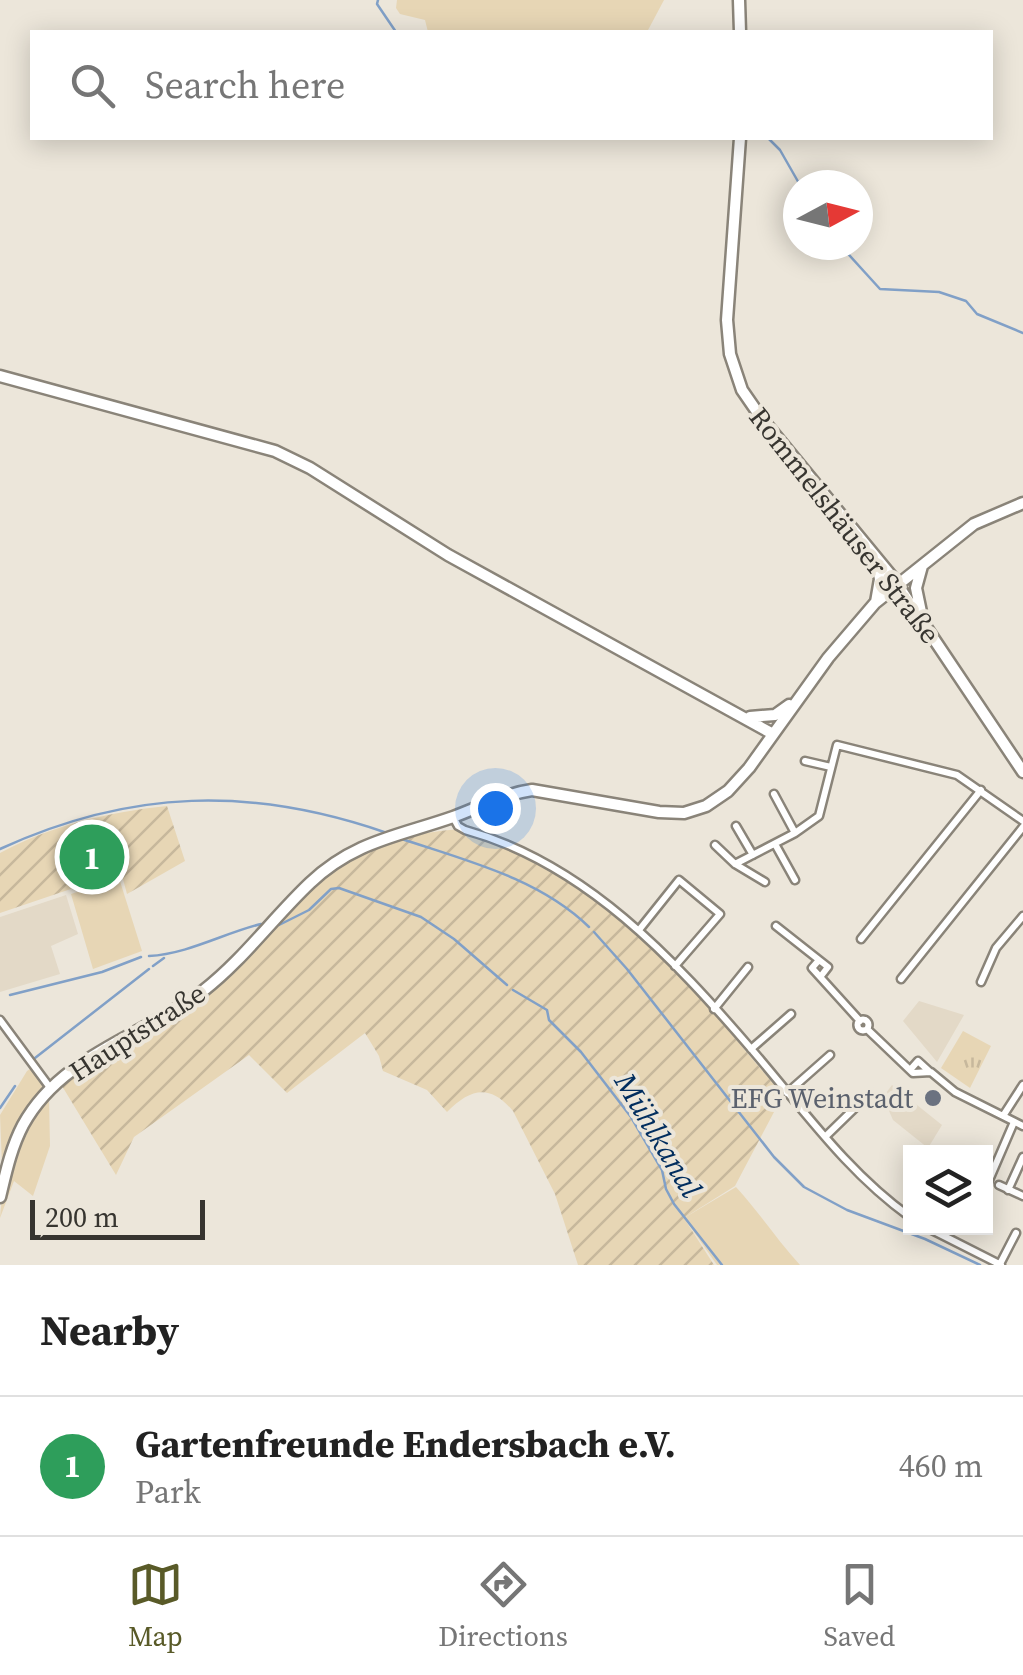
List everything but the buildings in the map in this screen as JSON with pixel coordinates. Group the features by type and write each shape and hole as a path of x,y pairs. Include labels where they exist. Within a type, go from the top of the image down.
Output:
{"main road":[{"path":"739,0 740,30"},
{"name":"Rommelshäuser Straße","path":"740,140 727,320 734,372 762,419 898,585 1023,772"},
{"path":"0,376 275,451 310,468 448,555 773,734"},
{"name":"Hauptstraße","path":"0,1197 25,1121 51,1089 100,1050 174,1011 206,989 332,864 362,845 515,792 532,790 659,812 694,811 728,791 795,700 875,603 974,524 1023,503"},
{"path":"875,554 880,580 875,603"},
{"path":"922,565 916,588 924,623"},
{"path":"744,717 775,715 795,700"}],"street":[{"path":"735,864 819,816 836,745 958,774 982,790 1023,824 901,978"},
{"path":"805,761 831,767"},
{"path":"861,939 982,790"},
{"path":"774,794 794,833"},
{"path":"453,816 465,830 525,850 570,876 638,930 751,1049 850,1165 903,1211"},
{"path":"736,826 752,855"},
{"path":"775,844 795,880"},
{"path":"715,845 735,864 765,882"},
{"path":"638,930 679,880 720,914 675,966"},
{"path":"980,982 996,948 1023,916"},
{"path":"776,926 819,960 812,968 860,1020 859,1028 867,1029 910,1070 931,1072 955,1092 1023,1126"},
{"path":"714,1009 748,968"},
{"path":"751,1049 791,1014"},
{"path":"0,1020 51,1089"},
{"path":"787,1093 830,1055"},
{"path":"1003,1116 1023,1085"},
{"path":"825,1137 864,1099"},
{"path":"993,1171 1014,1122"},
{"path":"1008,1190 1023,1157"},
{"path":"999,1186 1023,1196"},
{"path":"942,1235 1000,1264 1016,1233"}],"shaded area":[{"path":"66,895 78,934 51,946 60,974 0,992 0,917"},
{"path":"919,1001 964,1015 937,1062 903,1021"},
{"path":"892,1085 942,1125 930,1145 924,1145 893,1120 883,1097"}],"green space":[{"path":"397,0 664,0 648,30 428,30 425,20 400,14"},
{"path":"167,806 185,861 127,894 121,872 0,913 0,853 81,821"},
{"path":"420,829 427,833 457,830 501,844 584,889 657,951 783,1095 735,1186 684,1218 714,1265 578,1265 555,1194 505,1102 480,1092 464,1098 447,1112 427,1090 383,1071 365,1033 287,1093 249,1055 134,1137 116,1175 62,1086 79,1068 207,992 314,882 363,847"},
{"path":"119,878 142,951 93,969 71,894"},
{"path":"963,1031 991,1046 970,1088 941,1068"},
{"path":"33,1067 45,1089 18,1125 2,1165 0,1115"},
{"path":"49,1098 50,1146 33,1196 14,1181 0,1218 14,1154 29,1124"},
{"path":"736,1187 800,1265 717,1265 684,1218"}],"waterway":[{"path":"378,0 395,30"},
{"path":"770,140 791,170"},
{"path":"854,260 880,289 939,292 966,301 977,314 1023,333"},
{"path":"0,849 96,815 192,801 288,807 387,833"},
{"path":"399,838 524,883 589,927"},
{"name":"Mühlkanal","path":"279,925 309,910 331,889 339,888 421,917 454,939 507,985"},
{"name":"Mühlkanal","path":"149,956 178,951 261,924"},
{"path":"594,932 774,1157 804,1187 847,1210 925,1239 980,1265"},
{"name":"Mühlkanal","path":"10,995 102,972 141,957"},
{"path":"153,966 164,958"},
{"path":"35,1058 149,969"},
{"name":"Mühlkanal","path":"513,990 547,1010 549,1020 581,1052 631,1117 662,1170 674,1204 722,1265"},
{"path":"0,1108 15,1086"}],"place":[{"name":"Gartenfreunde Endersbach e.V.","path":"92,857"},
{"name":"EFG Weinstadt","path":"933,1098"}]}
